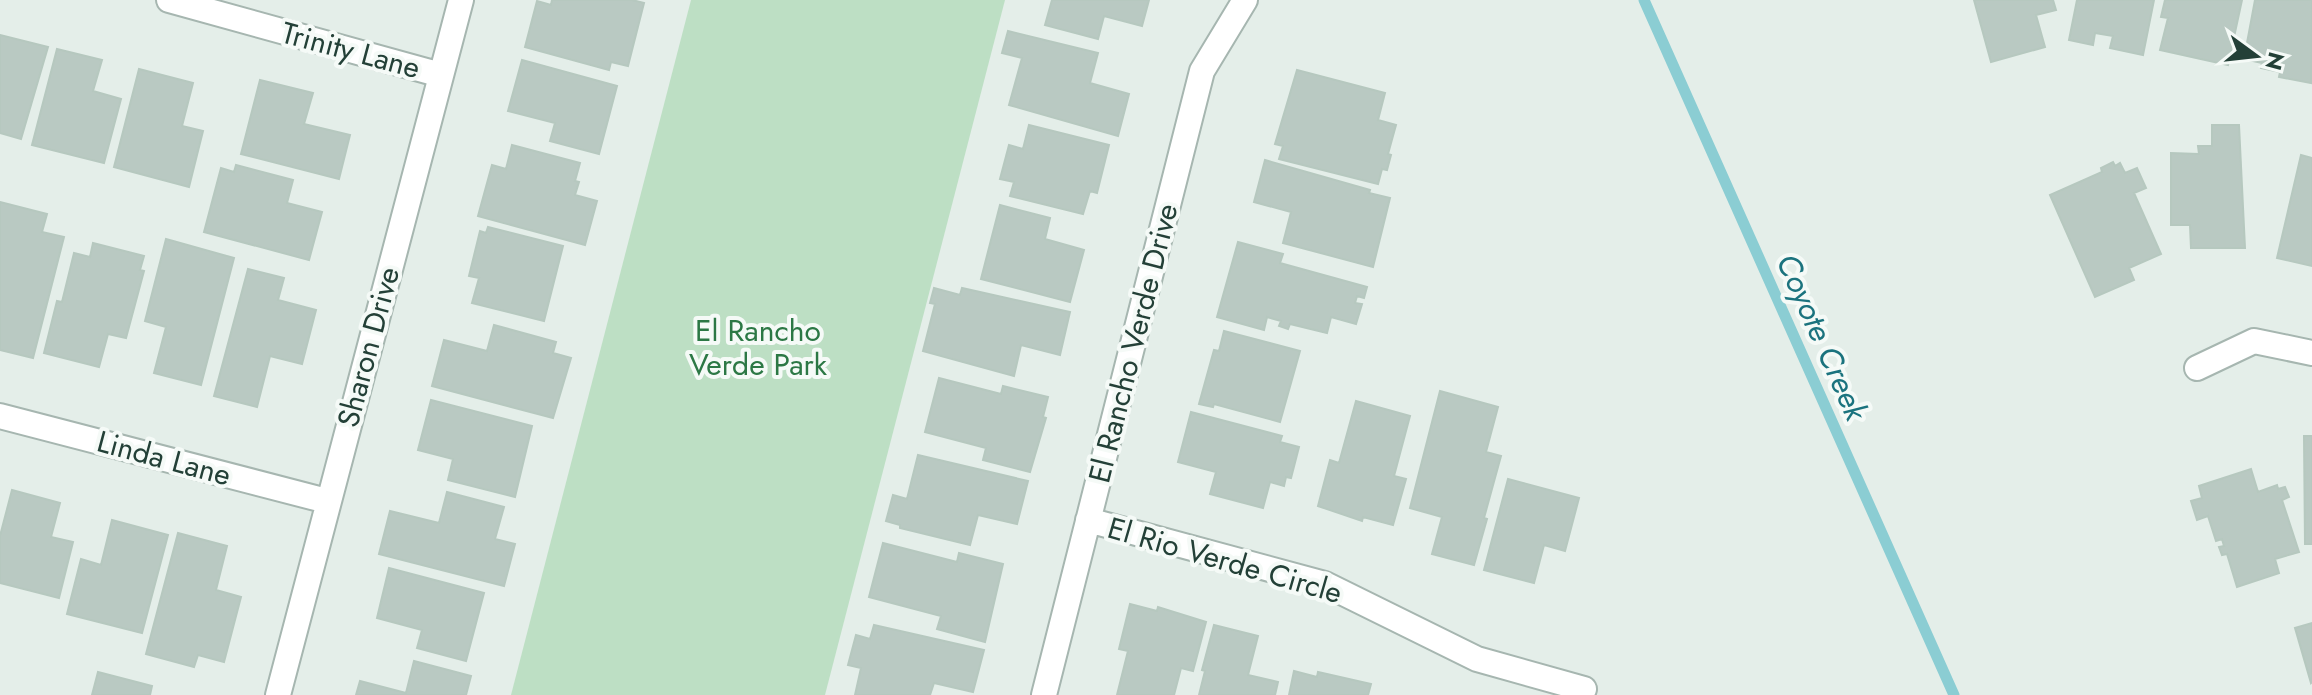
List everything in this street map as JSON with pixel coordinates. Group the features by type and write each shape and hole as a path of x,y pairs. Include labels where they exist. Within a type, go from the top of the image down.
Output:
{"street":[{"name":"Trinity Lane","path":"169,0 441,75"},
{"name":"Sharon Drive","path":"278,695 461,0"},
{"name":"El Rancho Verde Drive","path":"1044,695 1202,71 1245,0"},
{"path":"2197,368 2254,341 2312,353"},
{"name":"Linda Lane","path":"0,416 327,501"},
{"name":"El Rio Verde Circle","path":"1088,520 1325,584 1477,659 1584,689"}],"green space":[{"name":"El Rancho Verde Park","path":"691,0 1005,0 825,695 511,695"}],"building":[{"path":"552,0 632,0 644,3 628,66 611,62 609,70 525,47 537,1 551,5"},
{"path":"1052,0 1149,0 1142,26 1104,16 1098,39 1045,25"},
{"path":"1974,0 2053,0 2056,10 2036,15 2045,47 1991,62"},
{"path":"2077,0 2154,0 2143,55 2110,48 2113,36 2095,33 2093,45 2069,40"},
{"path":"2165,0 2242,0 2228,65 2160,50 2168,18 2161,17"},
{"path":"2255,0 2312,0 2311,83 2279,77 2280,72 2261,68 2262,63 2244,59"},
{"path":"1008,31 1098,53 1090,83 1129,94 1118,136 1009,105 1022,58 1002,53"},
{"path":"0,35 48,47 21,139 0,133"},
{"path":"57,49 102,60 93,91 121,99 104,163 32,145"},
{"path":"522,60 617,86 599,154 550,141 555,123 508,111"},
{"path":"139,69 193,83 182,126 203,131 189,187 114,167"},
{"path":"1297,70 1385,93 1378,120 1396,125 1387,170 1382,169 1378,184 1279,159 1283,146 1275,144"},
{"path":"260,80 313,93 304,124 350,135 339,179 241,154"},
{"path":"1029,125 1109,145 1097,193 1090,191 1083,214 1010,196 1014,182 1000,179 1009,145 1023,149"},
{"path":"2212,125 2239,125 2245,248 2191,248 2190,225 2171,225 2171,153 2199,154 2198,146 2212,146"},
{"path":"512,145 580,163 575,195 597,201 585,245 478,216 492,165 506,169"},
{"path":"2301,155 2312,158 2312,266 2277,258"},
{"path":"1265,160 1390,198 1373,267 1283,243 1291,212 1254,202"},
{"path":"2113,162 2115,166 2120,163 2125,173 2137,168 2146,188 2134,193 2161,254 2129,268 2134,280 2095,297 2050,195 2102,172 2101,168"},
{"path":"236,165 293,180 287,203 322,212 309,260 204,232 221,168 234,172"},
{"path":"0,202 47,214 42,232 64,237 33,358 0,350"},
{"path":"1000,205 1050,218 1045,239 1084,250 1070,302 981,279"},
{"path":"488,227 563,246 544,321 472,303 479,278 469,276 480,231 486,233"},
{"path":"166,239 234,258 201,385 154,373 166,327 145,321"},
{"path":"1238,242 1283,254 1280,263 1367,287 1364,298 1357,296 1355,303 1362,304 1356,324 1331,317 1327,333 1290,324 1288,329 1279,326 1281,321 1267,317 1264,330 1217,317"},
{"path":"93,243 144,256 140,270 144,271 126,338 108,334 99,367 44,353 57,301 62,302 74,253 90,257"},
{"path":"248,269 284,278 278,300 316,310 302,364 270,356 257,407 214,396"},
{"path":"934,288 960,295 962,288 1070,312 1060,355 1021,345 1014,376 923,351 935,304 930,303"},
{"path":"494,325 556,342 553,353 571,358 553,418 432,386 444,340 487,351"},
{"path":"1224,331 1300,351 1280,422 1214,404 1213,407 1199,404 1214,350 1219,351"},
{"path":"939,378 1001,394 1003,386 1048,397 1043,417 1046,418 1030,472 983,460 986,448 925,432"},
{"path":"1440,391 1498,407 1486,452 1501,456 1474,565 1432,554 1442,517 1410,508"},
{"path":"431,400 532,426 515,497 448,480 453,459 418,450"},
{"path":"1356,401 1410,416 1394,476 1406,479 1393,525 1363,517 1362,521 1318,506 1330,460 1339,463"},
{"path":"1191,412 1282,436 1280,442 1299,447 1291,478 1286,477 1284,486 1270,482 1263,508 1210,494 1216,472 1178,462"},
{"path":"2304,436 2312,436 2312,544 2305,544"},
{"path":"918,455 1028,481 1017,524 978,515 970,545 900,528 900,525 886,521 893,495 907,499"},
{"path":"2251,469 2258,492 2277,485 2278,489 2285,487 2289,497 2282,500 2299,552 2275,559 2279,573 2237,587 2227,554 2222,555 2219,547 2224,546 2222,539 2216,541 2208,516 2197,520 2191,501 2202,498 2199,486"},
{"path":"1508,479 1579,498 1565,551 1544,545 1534,583 1484,570"},
{"path":"12,490 60,503 51,537 73,542 59,598 0,583 0,536"},
{"path":"447,492 504,507 495,539 515,544 504,586 379,554 390,511 439,523"},
{"path":"112,520 168,535 142,633 67,614 81,559 101,565"},
{"path":"178,533 227,546 216,590 241,597 224,662 198,655 194,667 146,654"},
{"path":"883,543 957,562 959,553 1003,564 985,642 937,629 941,616 869,597"},
{"path":"389,568 484,593 466,661 417,648 422,630 377,618"},
{"path":"1130,604 1157,611 1158,607 1206,622 1193,671 1181,668 1174,695 1117,695 1128,651 1119,649"},
{"path":"2312,623 2312,682 2311,683 2295,628"},
{"path":"874,625 984,650 973,692 934,683 930,695 855,695 861,668 848,665 856,635 870,639"},
{"path":"1214,625 1258,636 1248,675 1278,682 1275,695 1199,695"},
{"path":"414,661 471,676 466,695 356,695 360,681 406,693"},
{"path":"1294,671 1317,677 1318,672 1371,684 1368,695 1289,695"},
{"path":"98,672 152,686 150,695 92,695"}],"waterway":[{"name":"Coyote Creek","path":"1644,0 1954,695"}]}
